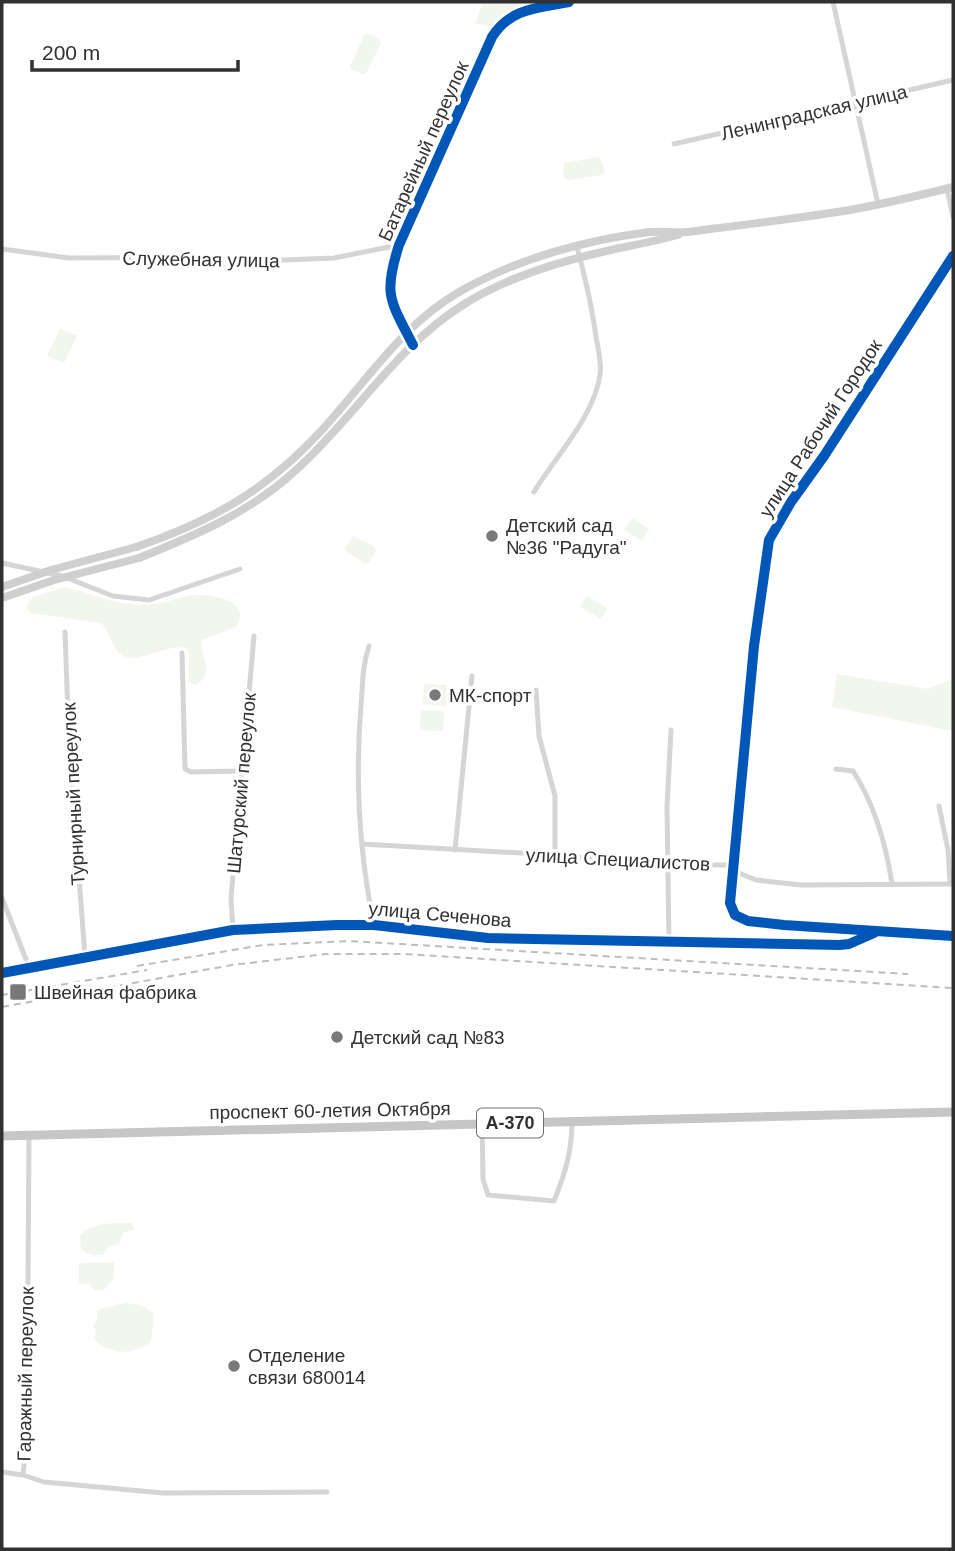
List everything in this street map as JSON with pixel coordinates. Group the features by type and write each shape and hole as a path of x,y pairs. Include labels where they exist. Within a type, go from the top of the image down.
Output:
{"highway":[{"name":"проспект 60-летия Октября","path":"2,1136 953,1112"}],"main road":[{"path":"2,587 168,536 244,499 320,431 372,370 408,334 440,306 489,276 518,264 577,247 652,232 687,232 878,204 950,188"},
{"path":"2,598 54,580 139,558 249,507 276,488 323,444 413,345 457,309 494,287 523,275 580,258 687,232"}],"street":[{"name":"Батарейный переулок","path":"413,345 392,304 389,288 399,245 492,37 509,16 569,2"},
{"path":"833,2 878,204"},
{"name":"Ленинградская улица","path":"674,144 953,80"},
{"path":"950,188 953,217"},
{"name":"Служебная улица","path":"2,249 69,258 211,257 284,260 334,258 399,245"},
{"path":"534,492 557,462 578,425 593,396 600,374 590,294 577,247"},
{"name":"улица Рабочий Городок","path":"739,918 730,903 732,866 754,646 772,533 953,256"},
{"path":"2,563 62,576 113,596 149,600 240,569"},
{"name":"Турнирный переулок","path":"65,632 69,743 85,957"},
{"name":"Шатурский переулок","path":"233,930 231,898 254,636"},
{"path":"369,646 362,667 356,783 374,925"},
{"path":"182,653 185,769 191,772 241,771"},
{"path":"455,850 472,676"},
{"path":"536,690 539,736 555,796 555,855"},
{"path":"669,943 667,807 671,730"},
{"path":"836,769 849,769 860,781 881,829 892,884"},
{"path":"939,806 952,884"},
{"name":"улица Специалистов","path":"362,844 555,855 669,866 732,866 746,877 756,880 809,885 952,884"},
{"path":"2,898 29,967"},
{"name":"улица Сеченова","path":"739,918 784,925 953,936"},
{"name":"улица Сеченова","path":"2,973 233,930 337,925 374,925 488,938 669,943 839,945 877,932"},
{"path":"482,1124 483,1179 488,1195 554,1201 569,1161 572,1122"},
{"name":"Гаражный переулок","path":"29,1135 27,1434 23,1475 44,1482 163,1493 327,1492"},
{"path":"2,1472 23,1475"}],"shaded area":[{"path":"483,2 547,2 510,12 493,27 475,23"},
{"path":"369,34 381,43 365,75 350,67 364,35"},
{"path":"600,157 605,172 602,175 569,180 563,178 564,163"},
{"path":"60,328 77,336 64,363 47,356"},
{"path":"632,518 649,529 642,541 624,530"},
{"path":"353,536 374,547 376,551 369,562 365,563 345,549"},
{"path":"65,587 115,602 147,605 192,595 210,596 228,600 235,605 240,618 236,627 202,640 206,671 205,676 195,685 189,681 189,654 185,648 177,647 141,657 125,657 115,648 101,623 31,613 27,609 27,604 33,597"},
{"path":"587,596 607,608 601,619 580,607"},
{"path":"837,674 928,689 953,679 953,731 832,707"},
{"name":"МК-спорт","path":"424,684 447,685 446,706 423,705"},
{"path":"421,710 444,711 443,731 420,730"},
{"path":"131,1223 135,1229 123,1233 119,1245 109,1246 103,1255 92,1255 81,1250 80,1236 90,1228 103,1224"},
{"path":"114,1262 114,1278 103,1290 94,1290 90,1284 79,1284 79,1263"},
{"path":"127,1303 143,1306 154,1314 151,1342 129,1351 114,1351 94,1338 96,1330 93,1326 97,1311"}],"railway":[{"path":"137,966 263,945 349,941 908,974"},
{"path":"2,1007 232,965 326,954 404,954 953,988"},
{"path":"2,995 147,970"}],"cycle path":[{"path":"413,345 391,297 394,262 399,245 492,37 499,27 516,15 569,2"},
{"path":"953,256 824,456 791,502 769,540 754,646 730,903 735,915 748,921 953,936"},
{"path":"2,973 233,930 337,925 374,925 488,938 839,945 849,944 874,933"}],"place":[{"name":"Детский сад №36 \"Радуга\"","path":"492,536"},
{"name":"МК-спорт","path":"435,695"},
{"name":"Швейная фабрика","path":"18,992"},
{"name":"Детский сад №83","path":"337,1037"},
{"name":"Отделение связи 680014","path":"234,1366"}]}
